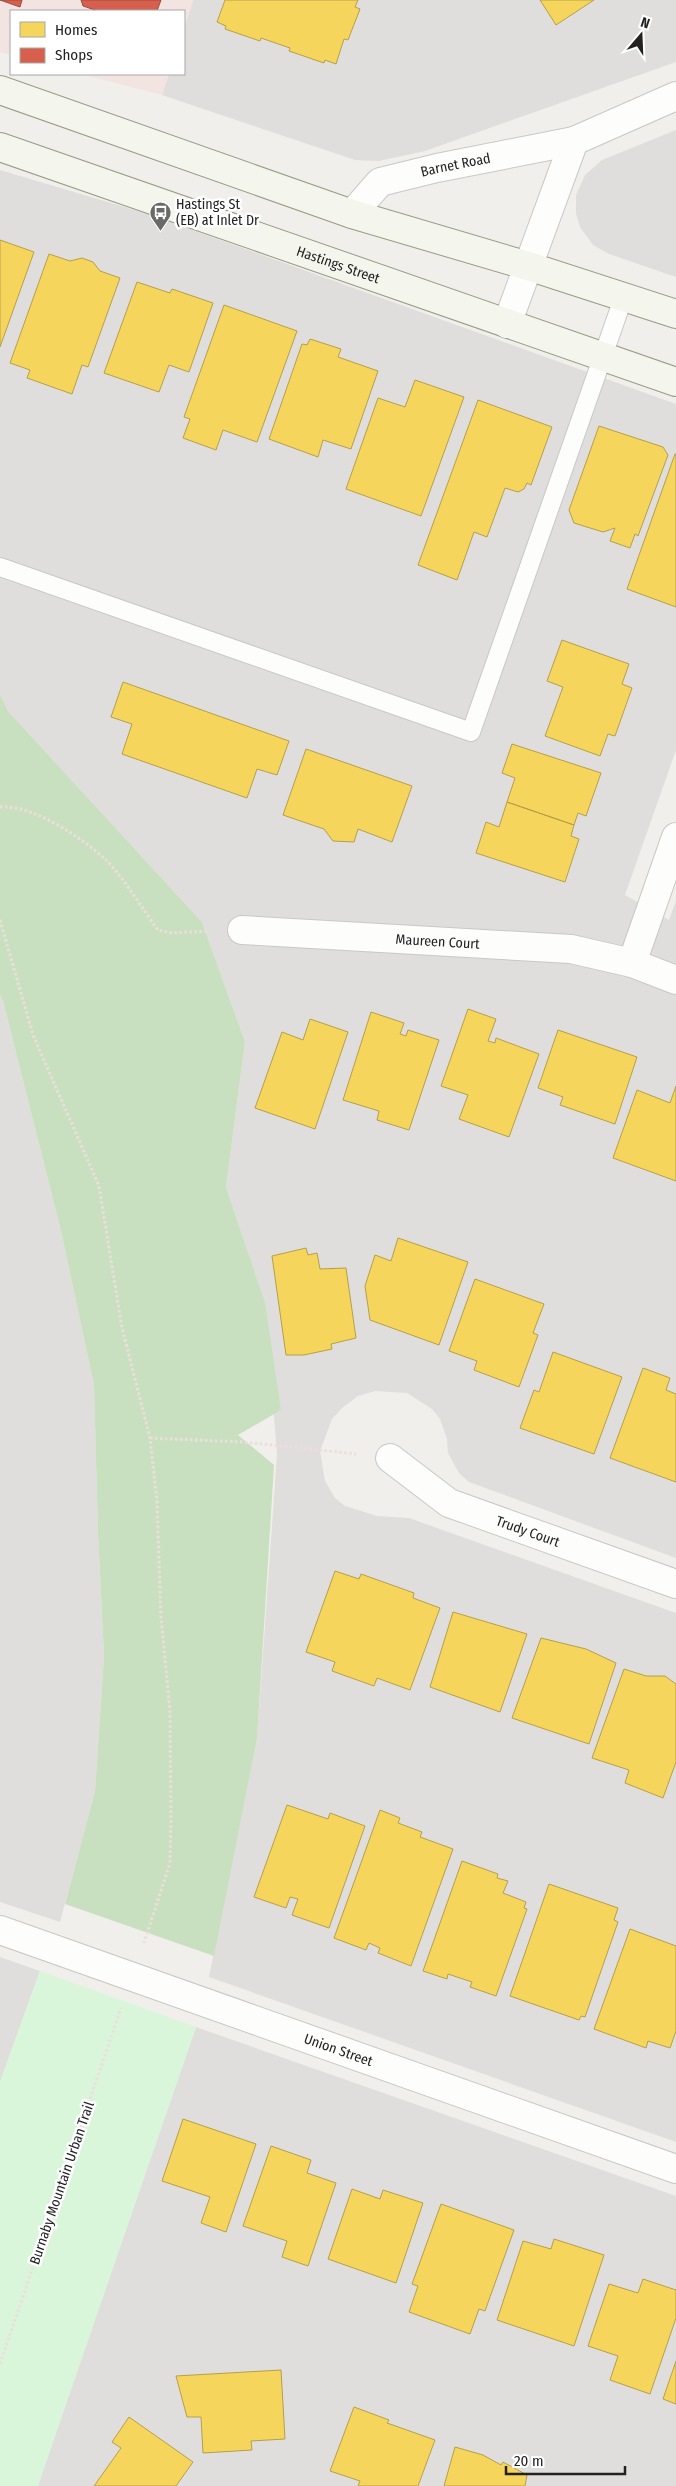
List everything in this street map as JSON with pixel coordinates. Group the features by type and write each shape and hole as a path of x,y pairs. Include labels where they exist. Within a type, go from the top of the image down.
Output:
{"main road":[{"path":"0,90 352,214 528,266 676,314"},
{"name":"Hastings Street","path":"0,147 676,382"}],"street":[{"name":"Barnet Road","path":"352,214 380,182 437,168 574,141 676,96"},
{"path":"507,324 574,141"},
{"path":"632,963 676,837"},
{"name":"Maureen Court","path":"242,930 571,949 632,963 676,980"},
{"name":"Trudy Court","path":"390,1458 449,1503 676,1584"},
{"name":"Union Street","path":"0,1930 676,2170"}],"lane":[{"path":"0,567 471,732 624,296"}],"path":[{"path":"0,807 29,812 65,829 105,860 158,930 172,933 242,930"},
{"path":"0,920 33,1035 99,1186 122,1328 150,1438 158,1501 161,1617 170,1711 171,1818 170,1863 142,1949"},
{"path":"150,1438 244,1442 390,1458"},
{"name":"Burnaby Mountain Urban Trail","path":"0,2364 124,2001"}],"shaded area":[{"path":"0,0 193,0 185,26 185,10 10,10 10,55 0,52"},
{"path":"193,0 676,0 676,62 425,151 379,161 355,160 162,95 169,75 185,75 185,26"},
{"path":"85,75 169,75 162,95"},
{"path":"676,130 676,277 609,254 593,245 580,227 576,214 576,195 585,175 602,160"},
{"path":"0,170 148,214 676,404 676,750 625,895 669,920 676,900 676,1558 469,1482 459,1473 448,1453 447,1439 440,1419 432,1409 407,1393 375,1391 358,1396 342,1408 332,1419 320,1451 325,1481 335,1498 345,1506 377,1516 409,1518 676,1613 676,2142 209,1977 257,1739 277,1454 265,1302 226,1187 245,1042 202,922 8,711 0,694"},
{"path":"0,995 61,1231 94,1385 104,1657 95,1791 60,1922 0,1902"},
{"path":"0,1957 40,1971 0,2082"},
{"path":"196,2027 676,2196 676,2486 37,2486"}],"green space":[{"path":"0,694 8,711 202,922 245,1042 226,1187 265,1302 281,1410 238,1435 274,1465 257,1739 214,1956 65,1904 95,1791 104,1657 94,1385 61,1231 0,995"},
{"path":"40,1971 196,2027 38,2486 0,2486 0,2082"}],"building: Homes":[{"path":"225,0 358,0 355,7 360,9 348,40 344,39 336,64 325,60 324,63 289,51 290,48 261,38 260,41 225,29 226,26 217,22"},
{"path":"540,0 594,0 556,25"},
{"path":"0,240 34,252 0,347"},
{"path":"49,254 70,261 82,258 93,262 100,271 120,278 88,367 82,365 72,394 27,378 30,370 10,363"},
{"path":"137,282 170,293 172,289 213,303 189,372 169,365 159,392 104,373"},
{"path":"224,305 297,331 257,442 223,430 216,450 183,438 190,419 184,417"},
{"path":"310,339 341,349 338,357 378,371 351,449 323,440 318,457 269,439 302,344 307,345"},
{"path":"415,380 464,397 421,516 346,489 378,398 405,407"},
{"path":"478,400 552,427 531,485 527,483 524,489 518,492 505,488 487,537 474,532 457,580 418,565"},
{"path":"599,426 663,447 668,455 638,536 635,534 630,548 610,541 615,528 603,532 574,523 569,510"},
{"path":"676,454 676,607 627,589"},
{"path":"562,640 629,664 622,684 632,688 615,736 608,734 600,756 545,736 563,687 547,681"},
{"path":"123,682 289,741 277,775 257,769 247,798 122,754 132,724 111,717"},
{"path":"512,744 601,773 586,816 578,813 574,825 507,802 515,778 502,773"},
{"path":"306,749 412,786 392,842 358,829 354,842 333,841 324,829 283,815"},
{"path":"507,802 574,825 571,836 579,839 565,882 476,853 486,822 499,827"},
{"path":"468,1009 496,1019 488,1041 495,1043 496,1038 539,1054 509,1137 459,1119 468,1095 441,1086"},
{"path":"371,1012 404,1023 400,1034 406,1036 408,1030 439,1040 409,1130 377,1120 379,1111 343,1100"},
{"path":"310,1019 348,1032 315,1129 255,1108 282,1032 303,1040"},
{"path":"558,1030 637,1057 615,1124 560,1105 563,1097 538,1088"},
{"path":"676,1086 676,1181 613,1158 637,1090 670,1103"},
{"path":"398,1238 468,1262 439,1345 370,1320 365,1286 375,1255 391,1261"},
{"path":"306,1248 308,1255 317,1253 320,1269 346,1268 356,1338 331,1344 332,1349 304,1355 286,1355 272,1256"},
{"path":"475,1279 544,1304 533,1333 538,1335 519,1387 474,1370 477,1361 449,1351"},
{"path":"553,1352 622,1377 594,1454 520,1428 534,1390 539,1392"},
{"path":"643,1368 670,1378 666,1390 676,1394 676,1482 610,1458"},
{"path":"335,1571 359,1579 361,1574 414,1593 413,1598 440,1608 410,1690 377,1678 374,1686 332,1671 335,1662 306,1652"},
{"path":"453,1612 527,1634 500,1712 430,1687"},
{"path":"541,1638 586,1649 616,1663 589,1744 512,1718"},
{"path":"624,1669 646,1676 665,1676 676,1684 676,1762 663,1798 625,1783 629,1770 592,1758"},
{"path":"287,1805 328,1819 330,1813 365,1826 329,1928 292,1915 298,1899 290,1897 286,1908 254,1897"},
{"path":"380,1810 400,1818 398,1823 422,1832 420,1837 453,1849 411,1966 378,1953 380,1948 369,1943 366,1950 334,1938"},
{"path":"462,1861 498,1874 497,1878 508,1881 503,1893 526,1902 524,1908 527,1909 496,1996 470,1987 472,1982 448,1974 447,1979 423,1971"},
{"path":"549,1884 618,1908 614,1920 618,1922 585,2017 581,2016 579,2020 510,1996"},
{"path":"630,1929 676,1946 676,2031 670,2048 648,2041 646,2048 594,2029"},
{"path":"183,2119 256,2144 226,2232 201,2223 210,2197 162,2181"},
{"path":"271,2146 311,2160 307,2173 336,2183 308,2266 282,2257 287,2241 243,2226"},
{"path":"352,2189 380,2199 383,2190 423,2203 396,2283 328,2259"},
{"path":"441,2204 514,2230 485,2311 479,2309 470,2334 409,2312 418,2286 412,2284"},
{"path":"554,2239 604,2255 574,2346 497,2320 523,2241 551,2249"},
{"path":"643,2279 676,2290 676,2318 650,2394 610,2380 618,2356 588,2346 609,2284 638,2293"},
{"path":"676,2361 676,2404 663,2399"},
{"path":"281,2370 285,2439 251,2441 252,2450 203,2453 201,2417 187,2417 176,2376"},
{"path":"354,2407 389,2420 387,2423 435,2440 418,2486 358,2486 360,2481 330,2471"},
{"path":"129,2417 193,2462 176,2486 94,2486 121,2448 112,2442"},
{"path":"455,2447 483,2455 501,2465 503,2462 527,2475 525,2486 444,2486"}],"building: Shops":[{"path":"0,0 22,0 20,7"},
{"path":"81,0 161,0 157,10 95,10 83,6"}],"place":[{"name":"Hastings St (EB) at Inlet Dr","path":"160,231"}]}
